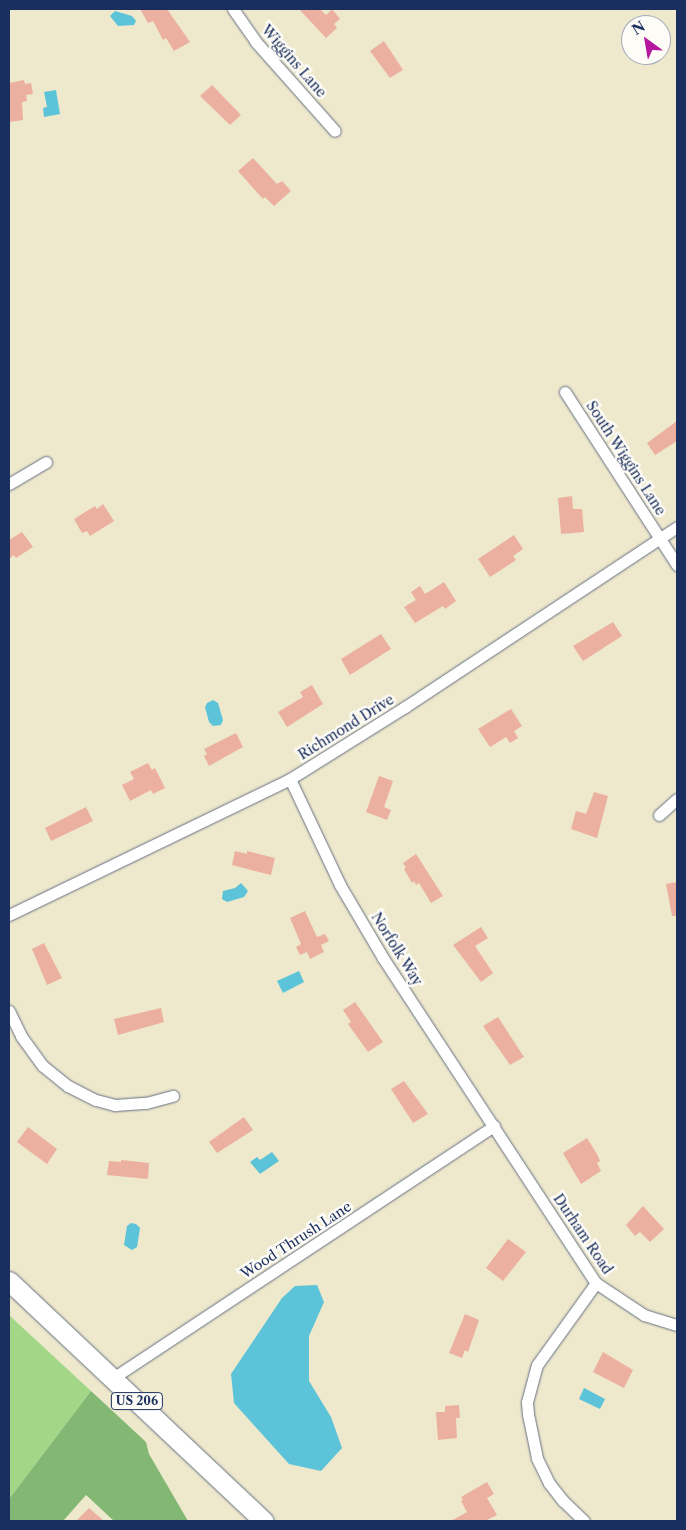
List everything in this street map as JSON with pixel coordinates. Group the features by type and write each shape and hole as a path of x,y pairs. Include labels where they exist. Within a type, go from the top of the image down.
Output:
{"highway":[{"name":"US 206","path":"9,1281 264,1521"}],"street":[{"name":"Wiggins Lane","path":"233,9 255,40 335,131"},
{"name":"South Wiggins Lane","path":"565,392 677,565"},
{"path":"9,484 46,462"},
{"name":"Richmond Drive","path":"9,915 290,780 405,707 677,527"},
{"name":"Norfolk Way","path":"290,780 317,840 383,958 494,1126"},
{"path":"659,815 677,799"},
{"path":"9,1012 21,1036 43,1066 68,1086 96,1100 115,1105 146,1103 173,1096"},
{"name":"Durham Road","path":"494,1126 596,1283 644,1315 677,1324"},
{"name":"Wood Thrush Lane","path":"113,1378 494,1126"},
{"path":"584,1521 563,1501 549,1483 537,1458 527,1402 537,1365 596,1283"}],"green space":[{"path":"9,1315 91,1391 9,1499"},
{"path":"91,1391 146,1442 149,1454 188,1521 114,1521 86,1495 63,1521 9,1521 9,1499"}],"water":[{"path":"115,11 132,16 136,21 134,25 118,26 110,16"},
{"path":"56,90 60,114 44,117 43,108 47,107 44,92"},
{"path":"213,700 218,703 223,720 221,725 213,726 209,722 205,707 207,703"},
{"path":"241,883 248,891 244,897 227,902 222,899 223,891 235,888"},
{"path":"299,971 304,982 283,993 277,981"},
{"path":"272,1152 279,1161 260,1174 250,1162 257,1157 260,1160"},
{"path":"131,1223 136,1224 140,1228 137,1247 132,1250 124,1245 127,1226"},
{"path":"317,1285 324,1302 309,1336 309,1381 331,1417 342,1448 321,1471 289,1464 234,1403 231,1374 282,1298 295,1286"},
{"path":"584,1388 605,1399 600,1409 579,1399"}],"building":[{"path":"140,9 167,9 190,42 174,51 166,38 163,40 153,21 148,23"},
{"path":"299,9 320,9 326,15 332,9 340,19 334,24 337,28 326,38"},
{"path":"384,41 403,70 390,78 370,51"},
{"path":"24,80 25,84 31,83 33,94 26,95 27,101 22,102 23,120 9,122 9,83"},
{"path":"212,85 241,115 230,125 200,96"},
{"path":"253,158 277,184 282,181 291,191 274,206 265,197 263,199 238,171"},
{"path":"677,421 677,441 655,455 647,443"},
{"path":"572,496 573,509 582,509 584,532 561,534 558,498"},
{"path":"103,504 114,521 90,536 87,531 82,533 74,519 95,506 97,509"},
{"path":"22,532 33,547 16,558 14,555 9,559 9,540"},
{"path":"514,535 523,549 513,556 516,560 490,577 478,559"},
{"path":"444,582 456,601 445,609 443,606 415,623 404,607 416,600 411,592 420,586 425,594"},
{"path":"613,622 622,636 583,661 573,646"},
{"path":"381,634 391,649 350,675 341,659"},
{"path":"312,685 323,704 287,727 278,712 303,697 300,692"},
{"path":"511,709 522,726 514,731 518,738 510,743 506,737 490,747 478,729"},
{"path":"236,733 243,747 209,766 204,756 207,754 204,749"},
{"path":"148,763 152,770 155,768 165,788 153,794 151,790 130,801 122,785 134,779 130,772"},
{"path":"379,776 393,781 384,807 391,810 387,820 366,812"},
{"path":"594,792 608,796 597,838 571,829 576,811 586,814"},
{"path":"86,807 93,821 51,841 45,828"},
{"path":"235,851 247,854 247,851 275,858 271,875 232,865"},
{"path":"416,854 443,896 431,903 419,883 416,885 414,881 412,883 404,869 406,868 403,863"},
{"path":"677,882 677,916 672,916 666,884"},
{"path":"305,911 317,937 325,934 329,941 321,945 324,952 310,959 307,952 300,955 296,947 301,944 290,918"},
{"path":"481,927 488,938 475,946 493,973 481,982 453,945"},
{"path":"44,943 62,978 47,985 32,949"},
{"path":"355,1002 383,1042 368,1052 348,1024 351,1022 343,1010"},
{"path":"161,1008 164,1022 118,1035 114,1019"},
{"path":"498,1017 524,1057 510,1065 483,1026"},
{"path":"404,1081 428,1114 413,1123 391,1089"},
{"path":"244,1117 253,1130 217,1153 209,1142"},
{"path":"28,1127 57,1149 47,1164 17,1142"},
{"path":"587,1138 600,1161 597,1163 601,1171 581,1184 563,1153"},
{"path":"121,1160 149,1163 148,1179 107,1175 109,1161 121,1162"},
{"path":"643,1206 664,1229 650,1242 640,1232 635,1236 626,1225"},
{"path":"508,1239 526,1252 503,1281 486,1268"},
{"path":"465,1314 479,1320 468,1352 465,1350 462,1358 449,1353"},
{"path":"603,1352 633,1370 624,1388 593,1372"},
{"path":"459,1405 460,1418 456,1418 457,1438 438,1440 436,1412 445,1412 445,1406"},
{"path":"487,1482 494,1494 487,1498 497,1515 485,1521 451,1521 467,1512 461,1497"},
{"path":"89,1508 104,1521 76,1521"}]}
